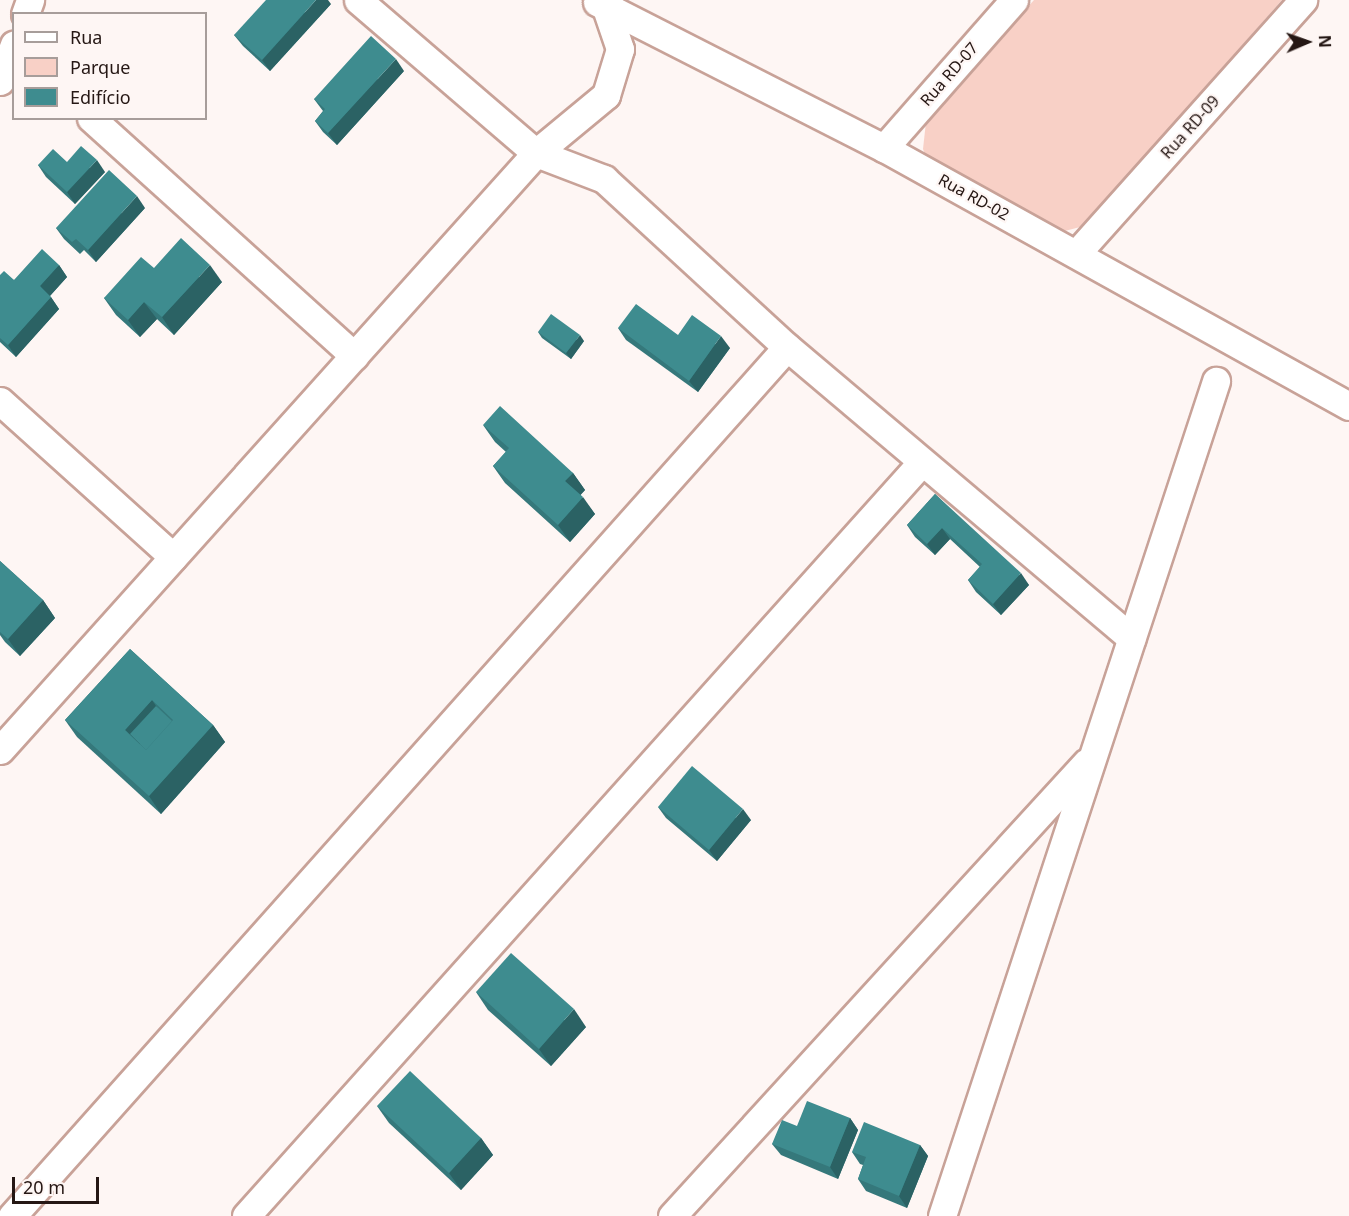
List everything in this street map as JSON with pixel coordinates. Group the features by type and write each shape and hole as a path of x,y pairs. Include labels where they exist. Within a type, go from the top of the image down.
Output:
{"street":[{"path":"358,0 536,153 604,179 787,347 921,463 1131,638"},
{"name":"Rua RD-07","path":"884,148 1014,0"},
{"name":"Rua RD-09","path":"1076,254 1304,0"},
{"path":"0,750 536,153 606,95 620,49 602,2"},
{"name":"Rua RD-02","path":"602,2 884,148 1349,406"},
{"path":"0,81 12,50"},
{"path":"93,120 354,356"},
{"path":"12,1216 787,347"},
{"path":"942,1216 1215,381"},
{"path":"0,401 173,557"},
{"path":"246,1216 921,463"},
{"path":"672,1216 1093,755"}],"green space":[{"path":"1034,0 1282,0 1084,226 1057,233 927,160 923,149 926,122"}],"building":[{"path":"266,0 316,0 262,60 234,35"},
{"path":"371,36 396,59 328,133 315,121 325,109 314,99"},
{"path":"81,146 97,160 67,192 38,165 53,149 67,162"},
{"path":"109,170 137,196 88,250 76,239 72,242 56,228"},
{"path":"181,238 210,265 162,317 144,302 128,320 104,298 141,257 154,268"},
{"path":"42,249 59,265 40,286 51,297 8,345 0,338 0,275 4,271 14,280"},
{"path":"636,304 678,335 692,315 721,336 689,381 618,328"},
{"path":"551,314 580,335 566,353 538,332"},
{"path":"500,406 573,473 565,481 583,497 558,525 493,466 509,448 483,425"},
{"path":"935,494 1021,573 993,604 968,580 982,564 942,528 927,544 907,525"},
{"path":"0,561 43,600 8,639 0,632"},
{"path":"130,649 213,725 149,796 65,720","holes":["152,700 173,720 146,750 125,730"]},
{"path":"156,706 172,721 146,750 130,734"},
{"path":"692,766 743,809 709,850 658,807"},
{"path":"511,953 574,1009 539,1049 476,992"},
{"path":"410,1071 481,1138 449,1173 377,1106"},
{"path":"807,1101 850,1118 830,1167 772,1144 782,1120 797,1126"},
{"path":"864,1122 920,1145 899,1196 858,1179 866,1157 852,1152"}]}
